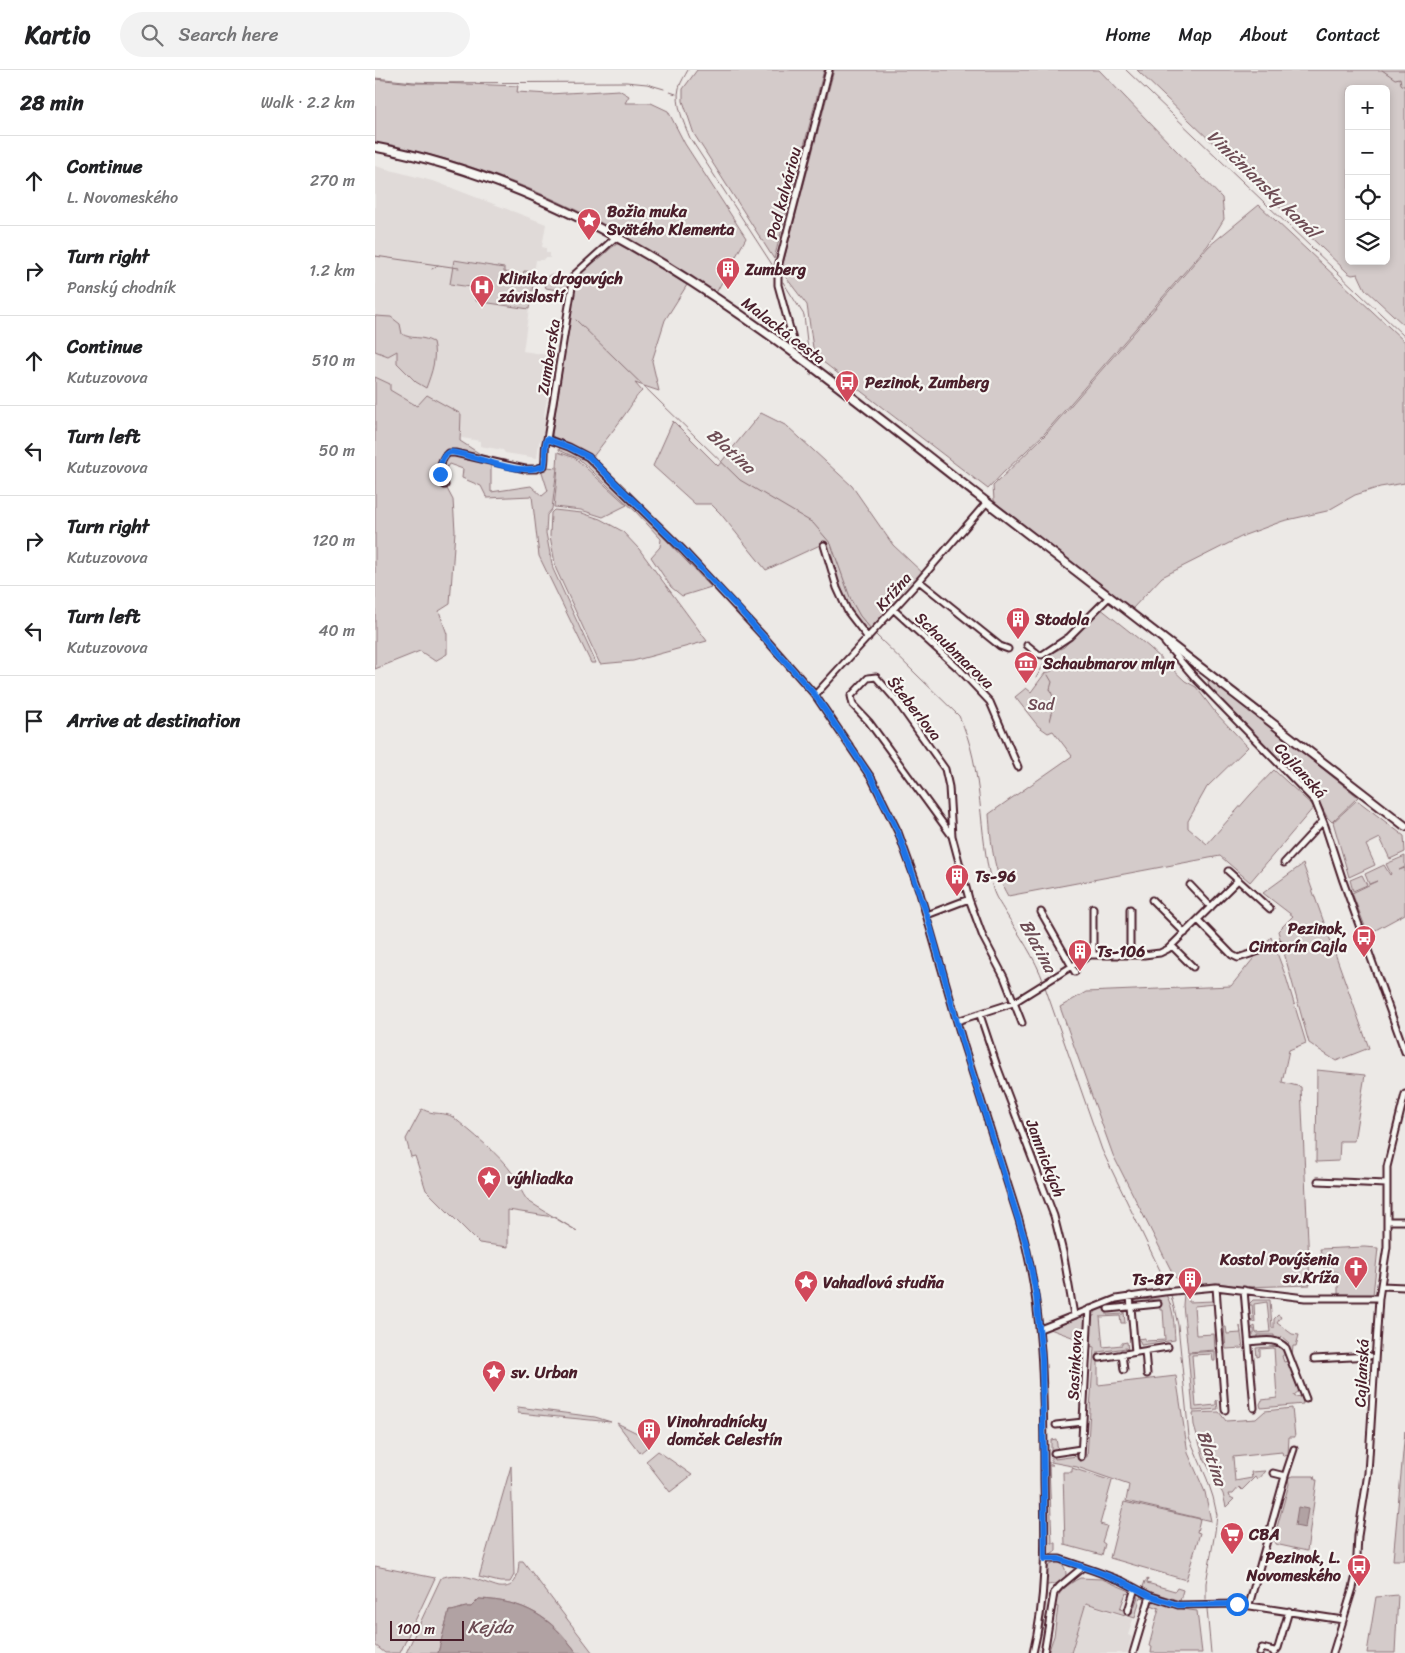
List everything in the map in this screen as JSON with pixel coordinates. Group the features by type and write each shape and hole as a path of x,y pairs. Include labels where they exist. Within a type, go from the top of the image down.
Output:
{"main road":[{"name":"Malacká cesta","path":"375,147 451,165 505,184 563,209 678,273 726,304 790,350 1109,597"},
{"path":"1109,597 1405,826"}],"street":[{"name":"Pod kalváriou","path":"790,350 793,340 777,285 778,267 829,70"},
{"name":"Zumberska","path":"445,485 440,474 440,466 443,458 448,453 525,469 536,469 544,466 546,456 545,442 574,275 616,237"},
{"path":"547,439 589,457 738,608 815,695 861,762 882,797 901,840 927,915 957,1021 1027,1247 1036,1295 1040,1329 1044,1406 1045,1559 1042,1600 1033,1653"},
{"name":"Krížna","path":"815,695 919,581 987,502"},
{"path":"824,545 837,588 857,625 868,637"},
{"path":"919,581 1000,646 1008,649"},
{"path":"1027,645 1042,655 1069,637 1109,597"},
{"name":"Schaubmarova","path":"893,609 960,670 990,702 1019,767"},
{"name":"Cajlanská","path":"1162,638 1196,679 1315,801 1405,1052"},
{"path":"1196,679 1203,670"},
{"name":"Šteberlova","path":"952,836 869,722 853,705 851,696 868,678 876,677 896,700 942,763 948,778 952,836 969,899 983,938 1004,977 1021,1022"},
{"path":"937,817 950,816"},
{"path":"1284,863 1323,821"},
{"path":"1227,871 1270,909"},
{"path":"957,1021 1013,1003 1050,980 1073,969 1093,955 1152,954 1172,946 1238,880"},
{"path":"1190,885 1211,907"},
{"path":"927,915 969,899"},
{"path":"1153,900 1185,933"},
{"path":"1093,908 1093,955"},
{"path":"1130,908 1130,954"},
{"path":"1041,912 1073,969"},
{"path":"1198,920 1232,955 1239,958 1281,944"},
{"path":"1172,946 1193,967"},
{"name":"Jamnických","path":"980,1015 997,1066 1054,1216 1063,1252 1074,1315"},
{"name":"Cajlanská","path":"1333,1653 1356,1575 1357,1536 1368,1473 1379,1298 1387,1247 1387,1167 1405,1094"},
{"path":"1318,1181 1386,1184"},
{"path":"1388,1221 1405,1221"},
{"path":"1381,1286 1405,1288"},
{"path":"1040,1329 1116,1299 1182,1290 1216,1287 1297,1297 1379,1298"},
{"path":"1216,1287 1225,1410"},
{"path":"1244,1290 1254,1408"},
{"path":"1131,1296 1135,1352"},
{"path":"1108,1309 1158,1304"},
{"name":"Sasinkova","path":"1081,1457 1089,1309"},
{"path":"1249,1342 1276,1340 1281,1343 1286,1348 1306,1399"},
{"path":"1100,1358 1168,1346"},
{"path":"1145,1350 1147,1374"},
{"path":"1122,1354 1124,1370"},
{"path":"1314,1359 1370,1356"},
{"name":"Sasinkova","path":"1056,1425 1083,1422"},
{"path":"1053,1453 1081,1449"},
{"path":"1249,1605 1294,1449"},
{"path":"1273,1472 1285,1476"},
{"path":"1045,1559 1059,1559 1122,1581 1150,1596 1178,1605 1249,1605 1343,1620"},
{"path":"1044,1653 1054,1593 1083,1568"},
{"path":"1128,1611 1135,1588"},
{"path":"1133,1653 1150,1596"},
{"path":"1260,1653 1262,1648 1274,1652 1278,1648 1289,1611"}],"shaded area":[{"path":"375,166 436,182 546,224 542,247 546,248 546,253 550,253 550,258 536,260 523,351 554,356 544,416 547,422 544,437 539,442 537,458 505,453 503,450 480,446 480,441 462,438 431,415 375,386"},
{"path":"1086,1604 1133,1619 1128,1635 1132,1637 1127,1653 1072,1653"}],"green space":[{"path":"697,70 824,70 774,259 694,134 683,101 683,89"},
{"path":"834,70 1099,70 1222,198 1224,219 1208,245 1045,433 988,489 814,355 807,305 781,271"},
{"path":"1137,70 1405,70 1405,326 1365,289 1358,274 1352,275"},
{"path":"375,78 414,82 518,86 517,92 549,94 619,90 629,96 625,103 651,103 668,111 685,144 746,238 716,293 619,233 586,215 536,192 456,162 375,143"},
{"path":"1259,205 1405,342 1405,483 1380,487 1355,495 1327,511 1283,521 1245,535 1162,577 1132,609 996,503 993,486 1046,434 1209,246"},
{"path":"620,243 687,285 665,320 652,361 659,391 635,383 642,391 592,458 582,450 556,440 552,435 574,289 578,279 587,267"},
{"path":"454,260 504,268 504,272 523,275 524,271 535,272 529,309 476,301 478,288 450,284"},
{"path":"550,275 567,278 570,283 569,288 562,291 546,288 544,282"},
{"path":"375,316 391,317 400,324 402,334 433,342 434,359 426,388 416,382 397,363 397,351 388,356 375,351"},
{"path":"375,377 390,384 390,390 417,406 427,395 461,414 460,441 491,461 491,492 531,486 542,496 548,491 541,469 546,467 557,468 552,509 547,515 546,533 553,569 596,663 591,663 539,556 532,496 487,498 481,486 462,478 463,469 449,464 443,473 445,485 453,500 455,531 450,604 439,611 447,634 447,654 435,661 420,651 375,669"},
{"path":"761,413 787,426 852,486 893,545 926,576 868,637 848,612 824,545 820,545 766,570 711,504 695,504 653,466 673,421 718,466"},
{"path":"560,446 576,452 606,477 711,587 682,596 671,587 651,557 660,547 661,539 636,512 579,459 559,450"},
{"path":"558,452 575,458 627,505 603,517 581,510 554,507"},
{"path":"554,510 582,513 600,519 622,531 639,549 707,641 633,661 600,664 556,569 550,536 551,513"},
{"name":"Sad","path":"1100,608 1149,647 1185,681 1196,687 1215,712 1248,747 1207,787 1188,821 1188,828 1207,844 1274,770 1314,807 1250,882 1220,856 1008,896 996,866 989,814 1072,756 1053,731 1048,733 1038,726 1015,697 1026,688 1031,692 1045,673 1052,671 1047,655 1064,647"},
{"path":"1210,679 1358,797 1332,822 1327,817 1317,798 1209,688 1208,681"},
{"path":"1357,800 1404,836 1405,852 1390,859 1380,838 1366,845 1375,865 1349,877 1333,822"},
{"path":"1405,856 1405,867 1399,870 1405,868 1405,914 1368,934 1352,893 1377,881 1369,884 1365,874 1384,865 1390,875 1386,864"},
{"path":"1303,864 1369,1048 1336,1061 1309,1043 1278,931 1293,916 1263,893"},
{"path":"1362,875 1367,885 1353,891 1350,880"},
{"path":"1271,937 1286,977 1306,1043 1289,1050 1282,1082 1301,1087 1310,1285 1244,1287 1218,1283 1184,1286 1174,1276 1113,1155 1060,1007 1086,992 1231,986"},
{"path":"1317,1070 1365,1075 1354,1141 1340,1141 1339,1161 1316,1162"},
{"path":"422,1109 453,1117 501,1159 515,1177 528,1201 577,1231 553,1217 508,1210 508,1247 479,1243 426,1190 415,1156 411,1157 406,1139"},
{"path":"1378,1248 1373,1295 1338,1294 1338,1272 1325,1272 1320,1249"},
{"path":"1188,1293 1189,1302 1213,1301 1215,1304 1194,1306 1196,1335 1214,1334 1215,1350 1188,1352 1183,1305 1184,1294"},
{"path":"1166,1295 1172,1311 1175,1340 1141,1345 1137,1339 1145,1338 1145,1341 1165,1340 1163,1310 1160,1310 1159,1299 1136,1300 1135,1303 1133,1301 1135,1299"},
{"path":"1125,1300 1127,1305 1113,1305 1113,1308 1107,1309 1107,1315 1123,1314 1124,1312 1125,1323 1121,1323 1120,1316 1100,1317 1103,1347 1122,1345 1122,1343 1127,1342 1128,1351 1126,1348 1098,1352 1098,1385 1176,1376 1188,1453 1205,1492 1211,1521 1126,1501 1129,1485 1077,1467 1051,1462 1051,1440 1056,1439 1058,1450 1053,1451 1055,1459 1077,1456 1077,1452 1083,1457 1087,1457 1094,1347 1090,1346 1092,1316 1094,1316 1096,1310"},
{"path":"1253,1300 1270,1300 1272,1328 1274,1328 1274,1319 1278,1315 1281,1317 1277,1323 1292,1334 1299,1335 1296,1346 1293,1346 1292,1356 1286,1346 1289,1343 1281,1336 1279,1340 1274,1338 1274,1335 1258,1335 1258,1339 1252,1338 1251,1334 1254,1334 1254,1329 1250,1329 1255,1326 1256,1333 1270,1332 1267,1302 1254,1304 1255,1323 1250,1321 1253,1320 1252,1305 1248,1305"},
{"path":"1084,1317 1085,1320 1083,1341 1050,1329"},
{"path":"1224,1327 1226,1327 1227,1334 1241,1333 1243,1348 1226,1349"},
{"path":"1280,1346 1285,1354 1282,1356 1284,1362 1288,1361 1299,1391 1294,1395 1295,1397 1302,1396 1303,1404 1261,1408 1262,1400 1277,1398 1274,1348 1260,1349 1260,1356 1257,1357 1256,1348"},
{"path":"1215,1351 1215,1361 1213,1361 1212,1354 1192,1355 1196,1407 1216,1405 1217,1400 1218,1409 1193,1411 1188,1353"},
{"path":"518,1407 595,1417 611,1422 518,1413"},
{"path":"1292,1408 1295,1437 1289,1437 1288,1455 1283,1456 1282,1452 1233,1457 1235,1481 1252,1478 1251,1472 1265,1471 1257,1480 1255,1477 1242,1490 1239,1487 1233,1494 1229,1494 1234,1499 1226,1507 1223,1494 1204,1459 1194,1425 1193,1413 1219,1412 1226,1421 1256,1419 1265,1411"},
{"path":"617,1423 637,1433 651,1444 640,1453"},
{"path":"1405,1431 1405,1560 1393,1560"},
{"path":"658,1451 692,1475 670,1492 646,1461"},
{"path":"1048,1462 1053,1465 1049,1465 1052,1543 1056,1543 1056,1551 1051,1555 1047,1552"},
{"path":"511,1466 514,1575 510,1582 500,1582 479,1577"},
{"path":"1072,1468 1112,1481 1100,1524 1107,1526 1102,1542 1105,1544 1102,1555 1065,1545 1063,1472 1072,1472"},
{"path":"1292,1476 1314,1476 1315,1480 1317,1480 1307,1551 1275,1544 1274,1538 1289,1484 1288,1478"},
{"path":"1124,1502 1200,1519 1197,1532 1200,1533 1186,1580 1110,1558"},
{"path":"519,1561 523,1561 593,1653 577,1653 557,1629 546,1620 523,1607 495,1600 479,1599 471,1607 449,1611 438,1653 406,1653 441,1578 455,1575 499,1587 510,1586 515,1580"},
{"path":"1057,1562 1063,1565 1066,1574 1065,1578 1060,1582 1047,1585 1043,1625 1035,1653 1044,1605 1046,1571 1050,1565"},
{"path":"375,1566 435,1578 400,1653 385,1653 375,1645"},
{"path":"1080,1578 1102,1579 1130,1591 1129,1594 1126,1593 1120,1609 1132,1613 1138,1597 1134,1596 1135,1593 1147,1599 1140,1598 1135,1618 1086,1603 1071,1653 1048,1653 1054,1636 1058,1607 1054,1606 1055,1601 1064,1589"},
{"path":"1148,1579 1147,1583 1175,1591 1177,1588 1183,1590 1180,1601 1145,1590 1143,1587"},
{"path":"1398,1595 1395,1653 1367,1653 1376,1597"},
{"path":"1154,1601 1197,1611 1202,1653 1151,1653 1152,1647 1149,1646 1159,1608 1151,1605"}],"water":[{"path":"1298,1507 1308,1509 1305,1528 1295,1526"},
{"name":"Kejda","path":"479,1599 510,1603 535,1613 556,1629 577,1653 438,1653 449,1611 471,1607"}],"waterway":[{"path":"688,70 679,88 678,100 690,138 773,266"},
{"name":"Viničniansky kanál","path":"1126,70 1405,337"},
{"path":"1382,70 1395,79 1400,78 1401,84 1405,87"},
{"path":"375,79 413,83 626,82 647,84 664,89"},
{"path":"670,92 676,94"},
{"name":"Blatina","path":"375,256 459,268"},
{"name":"Blatina","path":"432,269 438,265"},
{"path":"783,282 804,315 809,359 811,360"},
{"name":"Blatina","path":"576,320 740,480 813,523 831,544 851,600 860,616 871,629"},
{"name":"Blatina","path":"875,634 959,716 973,758 988,867 994,892 1031,955 1044,983"},
{"path":"1036,678 1044,664"},
{"path":"1048,675 1052,682 1050,689 1055,702 1050,721"},
{"name":"Blatina","path":"1045,987 1102,1150 1169,1289"},
{"name":"Blatina","path":"1171,1295 1178,1325 1189,1437 1207,1479 1217,1515 1206,1583 1206,1599"},
{"name":"Blatina","path":"1207,1609 1211,1653"}],"place":[{"name":"Božia muka Svätého Klementa","path":"589,241"},
{"name":"Zumberg","path":"728,290"},
{"name":"Klinika drogových závislostí","path":"482,308"},
{"name":"Pezinok, Zumberg","path":"847,403"},
{"name":"Stodola","path":"1018,640"},
{"name":"Schaubmarov mlyn","path":"1026,684"},
{"name":"Ts-96","path":"957,897"},
{"name":"Pezinok, Cintorín Cajla","path":"1364,958"},
{"name":"Ts-106","path":"1080,972"},
{"name":"výhliadka","path":"489,1199"},
{"name":"Kostol Povýšenia sv.Kríža","path":"1356,1289"},
{"name":"Ts-87","path":"1190,1300"},
{"name":"Vahadlová studňa","path":"806,1303"},
{"name":"sv. Urban","path":"494,1393"},
{"name":"Vinohradnícky domček Celestín","path":"649,1451"},
{"name":"CBA","path":"1232,1555"},
{"name":"Pezinok, L. Novomeského","path":"1359,1587"}],"route":[{"path":"440,474 443,458 451,452 501,465 536,469 544,466 546,456 545,442 547,439 589,457 683,550 738,608 815,695 872,779 882,797 910,862 927,915 963,1044 1027,1247 1036,1295 1042,1359 1045,1559 1059,1559 1095,1571 1122,1581 1150,1596 1178,1605 1237,1604"}]}
